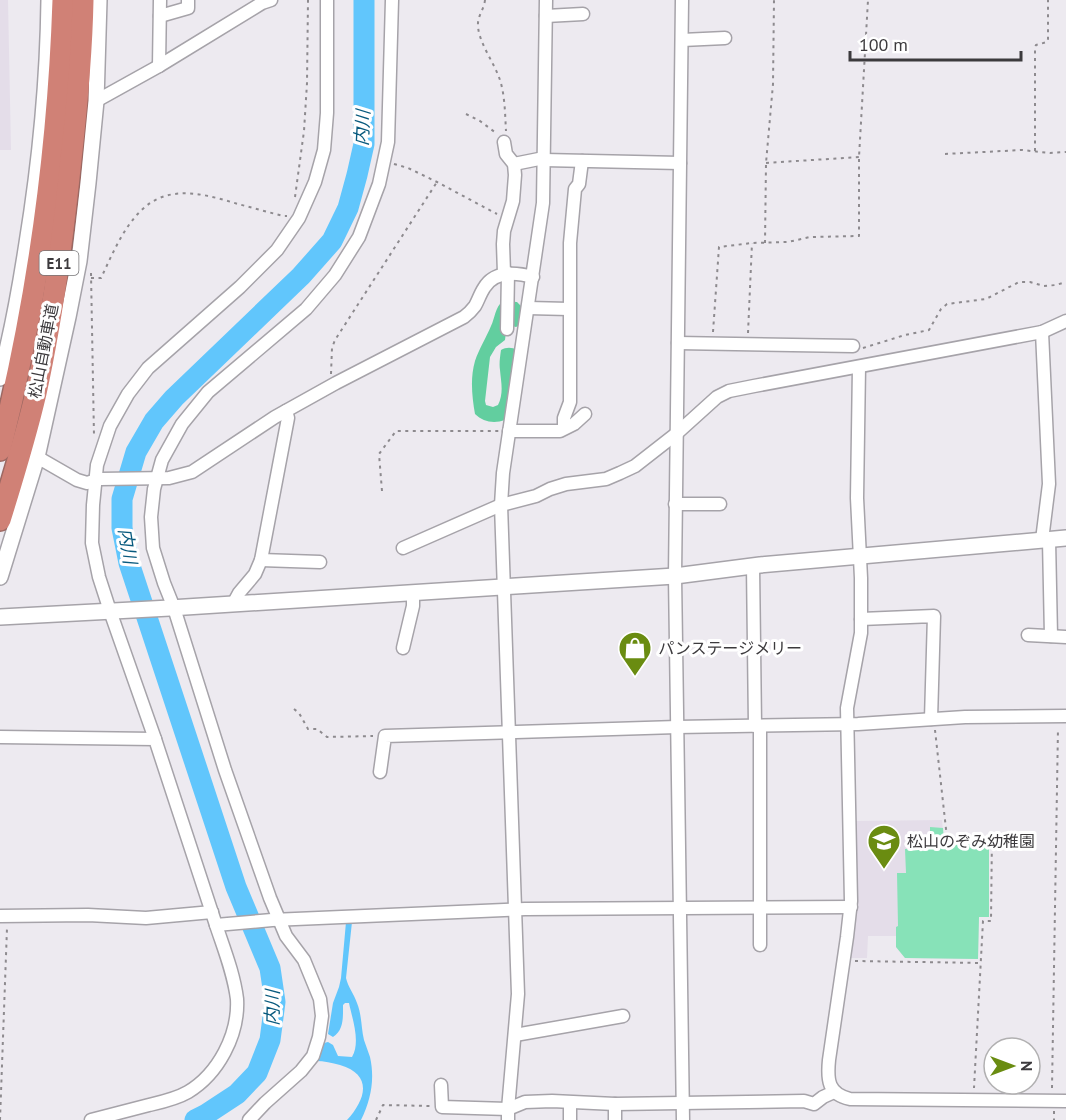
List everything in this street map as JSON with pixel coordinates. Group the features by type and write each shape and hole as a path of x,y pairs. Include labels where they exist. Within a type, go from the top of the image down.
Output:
{"highway":[{"name":"松山自動車道","path":"0,450 33,298 47,202 62,36 63,0"},
{"name":"松山自動車道","path":"0,520 36,393 54,299 76,118 83,0"}],"street":[{"path":"0,378 19,294 40,154 49,31 49,0"},
{"path":"0,577 37,457 79,261 96,101 99,0"},
{"path":"159,66 160,0"},
{"path":"160,16 188,8 188,0"},
{"path":"242,15 243,0"},
{"path":"96,101 159,66 262,3 271,0"},
{"path":"91,1120 166,1101 187,1093 203,1081 226,1050 235,1025 237,1000 219,924 212,912 99,578 92,543 98,479 97,465 110,426 128,394 148,369 240,287 277,250 299,218 315,182 324,150 327,113 327,0"},
{"path":"249,1120 301,1071 313,1056 321,1027 320,999 304,960 276,920 153,548 150,517 156,478 162,460 182,424 208,392 306,309 335,275 359,237 379,184 388,142 392,0"},
{"path":"508,1114 518,994 501,505 503,473 543,203 546,0"},
{"path":"682,0 675,576 683,1120"},
{"path":"546,16 583,14"},
{"path":"682,40 725,38"},
{"path":"504,142 506,154 514,164 513,201 503,244 507,329"},
{"path":"514,164 544,159 680,163"},
{"path":"564,428 564,418 570,402 570,243 574,189 579,184 582,161"},
{"path":"37,457 77,480 87,483 98,479 169,478 192,472 286,411 464,317 475,306 485,286 492,279 506,273 532,277"},
{"path":"528,308 569,309"},
{"path":"403,548 501,505 536,496 566,484 606,479 635,466 676,434 717,397 729,391 1042,332 1066,321"},
{"path":"1042,332 1049,484 1046,540 1051,636"},
{"path":"678,343 853,346"},
{"path":"859,367 856,498 861,619 858,653 847,708 851,907 828,1074 830,1083 834,1092 850,1099 1066,1101"},
{"path":"233,604 255,574 261,560 288,418 286,411"},
{"path":"509,431 560,431 574,424 585,414"},
{"path":"675,504 720,504"},
{"path":"0,617 675,576 859,555 1066,538"},
{"path":"261,560 320,562"},
{"path":"753,566 758,726 760,945"},
{"path":"403,648 413,606 413,593"},
{"path":"861,619 934,616 933,719"},
{"path":"1028,635 1066,637"},
{"path":"380,772 385,736 847,724 965,717 1062,716"},
{"path":"0,737 155,739"},
{"path":"219,924 514,910 851,907"},
{"path":"4,916 88,915 146,918 212,912"},
{"path":"515,1035 623,1016"},
{"path":"441,1085 442,1107 508,1114 525,1102 615,1104 804,1101 814,1104 834,1092"},
{"path":"570,1103 570,1120"},
{"path":"615,1104 615,1120"}],"path":[{"path":"294,200 304,131 308,0"},
{"path":"485,0 479,13 479,36 500,79 505,113 504,142"},
{"path":"765,243 766,163 773,84 774,0"},
{"path":"712,344 719,248 752,243 788,242 810,237 859,236 859,157 868,0"},
{"path":"1035,151 1035,47 1047,42 1048,39 1048,0"},
{"path":"466,114 489,128 504,142"},
{"path":"945,154 1022,150 1066,152"},
{"path":"766,163 859,157"},
{"path":"408,168 507,219"},
{"path":"336,383 331,373 332,348 335,340 437,183"},
{"path":"91,278 101,278 118,243 131,223 145,206 162,197 195,193 283,216 288,215"},
{"path":"747,344 752,243"},
{"path":"91,268 94,444"},
{"path":"853,346 855,350 888,339 929,330 941,309 947,304 986,299 1019,282 1044,286 1066,282"},
{"path":"382,491 379,454 396,431 509,431"},
{"path":"294,709 299,713 308,729 317,729 327,737 385,736"},
{"path":"1051,1101 1062,716"},
{"path":"933,719 947,838 992,835 991,921 983,921 973,1100"},
{"path":"0,1120 4,916"},
{"path":"844,961 981,963"},
{"path":"376,1120 383,1106 442,1106"}],"shaded area":[{"path":"0,0 8,0 11,150 0,150"},
{"path":"942,820 944,842 989,840 989,917 979,917 978,959 905,958 896,947 896,936 868,936 867,958 848,958 854,821"}],"green space":[{"path":"503,301 517,302 523,308 520,325 512,326 506,332 505,340 496,347 490,357 485,401 486,405 493,407 498,405 501,396 501,350 513,348 517,350 505,420 493,422 475,414 472,374 497,309"},
{"path":"930,827 943,828 944,842 989,840 989,917 979,917 978,959 905,958 896,947 897,873 906,873 905,849 930,848"}],"water":[{"path":"346,922 352,922 346,978 359,1008 372,1073 370,1097 361,1120 347,1120 362,1096 362,1081 358,1075 351,1069 340,1065 316,1061 324,1043 328,1042 333,1045 338,1056 352,1057 355,1051 355,1030 349,1003 343,1005 342,1023 337,1034 333,1037 328,1034 333,1003 341,978"}],"waterway":[{"name":"内川","path":"195,1120 237,1094 257,1073 270,1040 275,1002 270,968 236,887 129,563 122,528 122,499 136,452 154,421 174,398 301,276 332,241 348,208 364,144 364,0"}],"place":[{"name":"パンステージメリー","path":"635,677"},
{"name":"松山のぞみ幼稚園","path":"884,870"}]}
